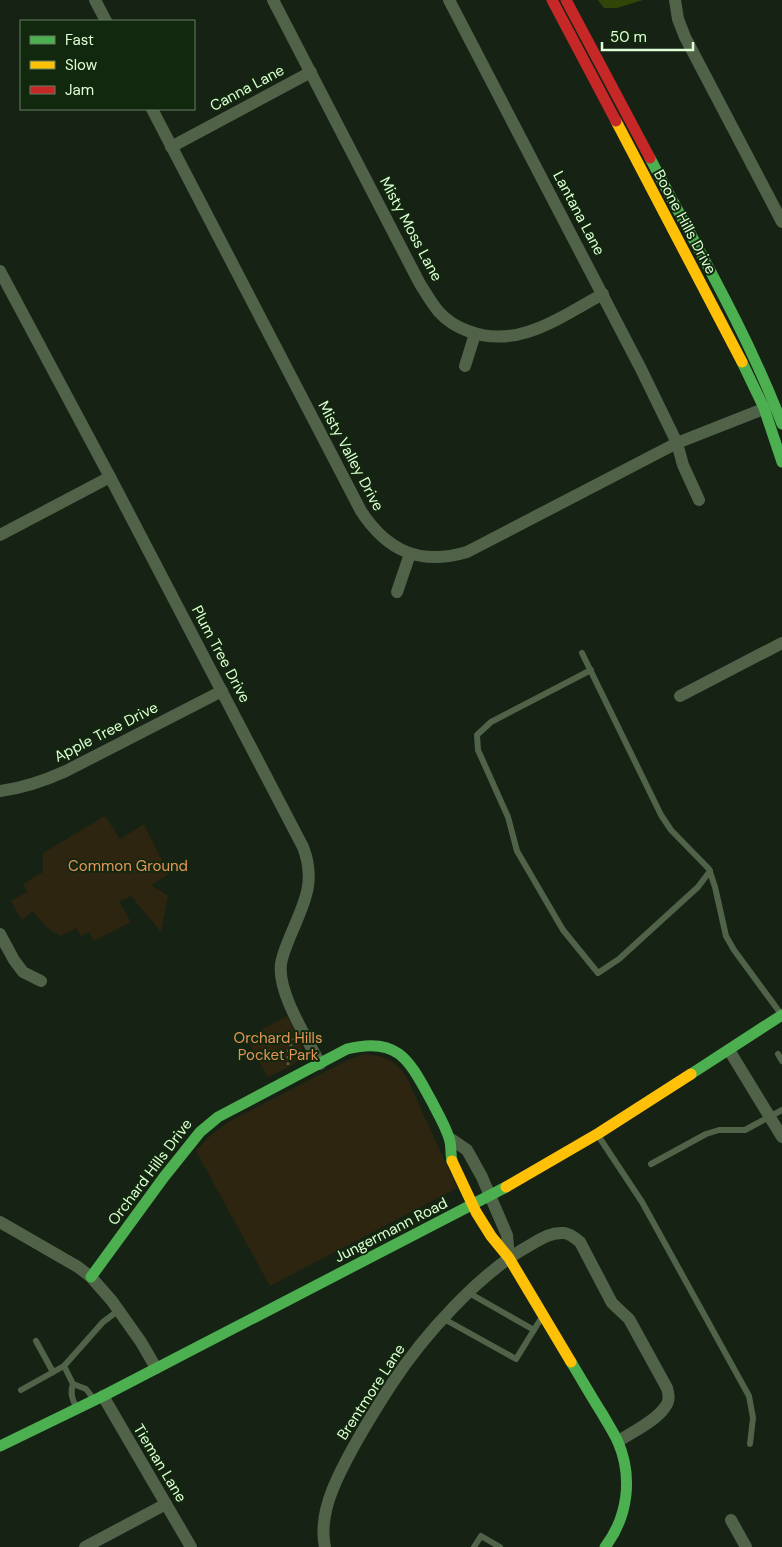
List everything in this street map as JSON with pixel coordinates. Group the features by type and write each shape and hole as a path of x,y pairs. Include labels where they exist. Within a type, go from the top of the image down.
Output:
{"street":[{"path":"95,0 105,20"},
{"name":"Misty Moss Lane","path":"273,0 430,300 452,324 475,334 508,338 524,334 603,294"},
{"name":"Lantana Lane","path":"449,0 603,294 677,443 683,465 699,500"},
{"name":"Boone Hills Drive","path":"552,0 747,372 782,424"},
{"name":"Boone Hills Drive","path":"566,0 744,337 770,406 782,462"},
{"path":"675,0 678,19 685,36 782,222"},
{"name":"Canna Lane","path":"171,147 311,72"},
{"name":"Misty Valley Drive","path":"152,110 361,511 372,528 397,548 410,554 437,558 467,552 677,443 770,406"},
{"name":"Plum Tree Drive","path":"0,272 304,847 310,871 307,892 280,964 283,990 320,1064"},
{"path":"465,366 475,334"},
{"path":"0,535 110,477"},
{"path":"397,592 410,554"},
{"path":"680,696 782,643"},
{"name":"Apple Tree Drive","path":"0,791 29,786 66,771 222,691"},
{"path":"0,934 14,960 24,972 41,981"},
{"name":"Jungermann Road","path":"1,1444 77,1409 525,1177 597,1134 782,1015"},
{"name":"Orchard Hills Drive","path":"91,1277 164,1177 208,1124 292,1078 358,1045 381,1046 394,1050 406,1058 415,1070 450,1139 451,1157 474,1205"},
{"path":"729,1050 782,1137"},
{"name":"Orchard Hills Drive","path":"450,1139 467,1150 489,1196"},
{"path":"489,1196 507,1235 509,1258"},
{"path":"474,1205 494,1242 509,1258 618,1441 625,1459 628,1491 624,1512 617,1531 605,1547"},
{"path":"0,1222 78,1267 91,1277 119,1310 156,1368"},
{"name":"Brentmore Lane","path":"325,1547 324,1528 333,1489 356,1442 391,1385 444,1319 486,1276 509,1258 554,1233 564,1233 573,1236 580,1242 612,1303 629,1319 667,1388 669,1396 666,1407 659,1414 618,1441"},
{"name":"Tieman Lane","path":"98,1398 166,1504 191,1547"},
{"path":"85,1547 166,1504"},
{"path":"731,1520 746,1547"}],"lane":[{"path":"582,653 661,815 671,830 699,857 710,872 726,936 734,950 782,1015"},
{"path":"591,670 491,722 477,735 478,750 508,817 517,851 532,879 563,930 598,973 619,959 698,887 710,872"},
{"path":"778,1054 782,1061"},
{"path":"651,1164 706,1134 719,1130 745,1130 782,1110"},
{"path":"597,1134 642,1202 749,1396 753,1418 750,1444"},
{"path":"469,1293 534,1330"},
{"path":"21,1390 64,1366 103,1322 119,1310"},
{"path":"444,1319 516,1359 543,1316"},
{"path":"36,1342 53,1372"},
{"path":"64,1366 73,1384 98,1398"},
{"path":"73,1384 71,1397 77,1409"},
{"path":"474,1547 481,1536 500,1547"}],"path":[{"path":"292,1078 288,1064 288,1052 291,1042 296,1035 303,1031"}],"green space":[{"name":"Common Ground","path":"105,816 120,839 144,824 169,874 151,885 168,896 161,932 131,896 119,902 131,922 94,941 89,932 81,936 76,928 61,936 51,931 32,911 22,920 11,901 27,892 23,884 43,872 43,853"},
{"name":"Orchard Hills Pocket Park","path":"287,1016 299,1040 302,1055 292,1065 268,1077 246,1038"},
{"path":"364,1054 388,1059 406,1076 457,1188 270,1286 196,1151 210,1136 228,1122 348,1060"}],"shaded area":[{"path":"598,0 643,0 617,8 604,8"}],"traffic: fast":[{"path":"650,158 737,323 782,424"},
{"path":"742,362 764,408 782,462"},
{"path":"691,1074 782,1015"},
{"path":"91,1277 164,1177 200,1132 218,1117 347,1049 379,1046 390,1049 408,1063 416,1073 445,1128 450,1141 452,1161"},
{"path":"0,1446 103,1396 506,1187"},
{"path":"571,1362 616,1439 623,1455 626,1469 627,1483 623,1510 619,1523 605,1547"}],"traffic: slow":[{"path":"616,121 742,362"},
{"path":"506,1187 599,1133 691,1074"},
{"path":"452,1161 476,1212 491,1236 509,1258 571,1362"}],"traffic: jam":[{"path":"552,0 616,121"},
{"path":"566,0 650,158"}]}
